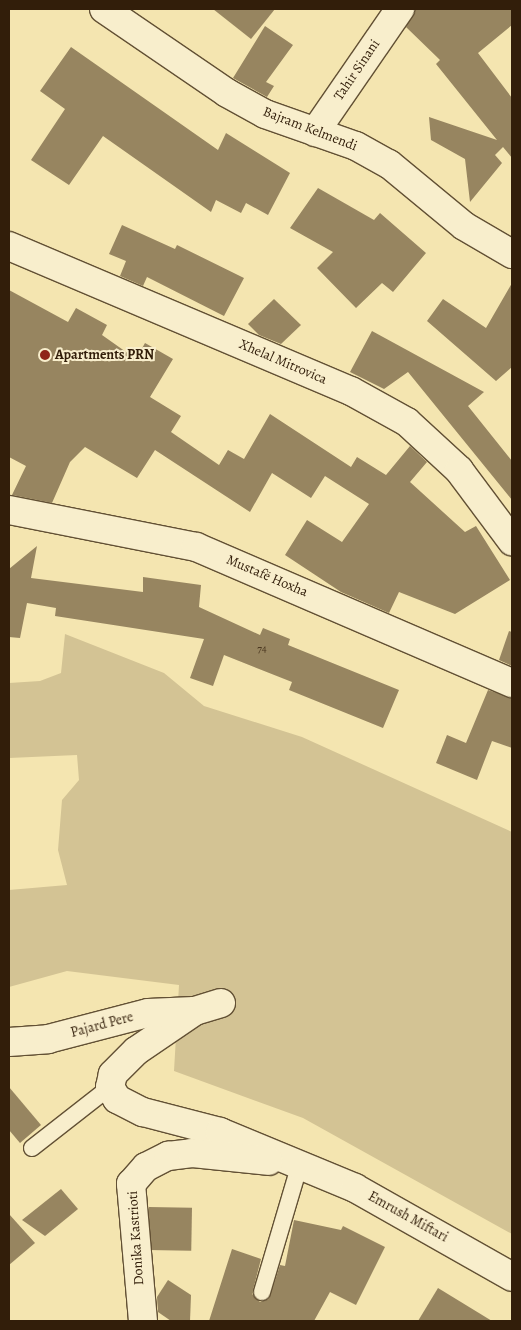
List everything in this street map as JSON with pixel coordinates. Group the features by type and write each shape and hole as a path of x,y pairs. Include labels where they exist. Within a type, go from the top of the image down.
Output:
{"street":[{"name":"Bajram Kelmendi","path":"104,9 227,93 315,132 356,146 389,164 464,226 512,254"},
{"name":"Tahir Sinani","path":"315,132 400,9"},
{"name":"Xhelal Mitrovica","path":"9,246 351,391 407,422 459,470 512,541"},
{"name":"Mustafë Hoxha","path":"9,510 196,547 512,683"},
{"path":"110,1087 112,1074 136,1051 195,1011 221,1003"},
{"name":"Pajard Pere","path":"9,1042 48,1039 148,1013 195,1011"},
{"name":"Emrush Miftari","path":"110,1087 127,1107 220,1132 300,1164 379,1201 512,1276"},
{"name":"Donika Kastrioti","path":"143,1321 130,1203 131,1184 146,1167 168,1156 192,1153 300,1164"}],"lane":[{"path":"32,1148 110,1087"},
{"path":"262,1292 300,1164"}],"shaded area":[{"path":"65,634 164,673 204,706 302,737 512,832 512,1234 303,1118 174,1071 179,985 67,971 9,987 9,890 67,885 58,850 62,800 79,780 77,755 9,758 9,683 40,681 61,673"}],"building":[{"path":"213,9 275,9 251,39"},
{"path":"415,9 512,9 512,25 478,53 512,98 512,158 503,147 495,155 502,163 470,202 465,159 431,140 429,117 497,140 436,64 440,60 406,27"},
{"path":"265,26 293,45 266,82 274,86 267,97 233,78"},
{"path":"71,47 218,150 226,133 290,173 268,215 246,203 241,213 216,200 211,212 103,136 69,185 31,160 65,109 40,91"},
{"path":"318,188 374,220 380,213 426,253 393,292 382,283 356,308 317,268 333,252 290,228"},
{"path":"122,225 175,249 177,245 244,278 224,316 147,277 143,286 120,276 126,261 109,254"},
{"path":"512,283 512,367 496,381 427,321 443,299 486,328"},
{"path":"9,290 68,322 76,308 107,325 102,335 136,359 145,343 173,359 150,397 181,416 171,432 219,465 228,450 244,459 270,414 351,467 357,457 386,475 410,446 427,462 410,482 465,532 476,526 510,580 455,614 399,592 389,613 341,592 285,555 307,520 342,542 369,504 325,476 311,498 272,473 250,512 155,450 137,478 85,447 70,462 52,503 12,495 26,466 9,457"},
{"path":"274,299 301,325 281,344 259,335 248,324"},
{"path":"372,331 484,392 468,406 512,461 512,500 408,372 384,389 350,372"},
{"path":"37,546 31,578 143,592 143,577 201,585 199,607 260,635 263,628 290,639 288,645 399,690 383,728 289,690 292,682 224,655 213,686 190,678 204,639 55,616 56,608 27,603 20,638 9,637 9,569"},
{"path":"509,631 512,632 512,666 499,660"},
{"path":"488,690 512,698 512,748 492,741 477,780 436,763 447,735 466,743"},
{"path":"9,1087 41,1125 20,1143 9,1130"},
{"path":"61,1189 78,1209 45,1236 22,1220"},
{"path":"149,1207 192,1208 191,1251 148,1250"},
{"path":"9,1214 35,1243 9,1265"},
{"path":"294,1220 341,1230 343,1226 385,1247 356,1305 330,1292 314,1321 209,1321 232,1249 261,1259 252,1294 260,1302 269,1299 280,1265 285,1266"},
{"path":"168,1280 191,1295 190,1321 171,1321 158,1312 157,1297"},
{"path":"438,1288 492,1321 418,1321"}],"place":[{"name":"Apartments PRN","path":"45,355"}]}
